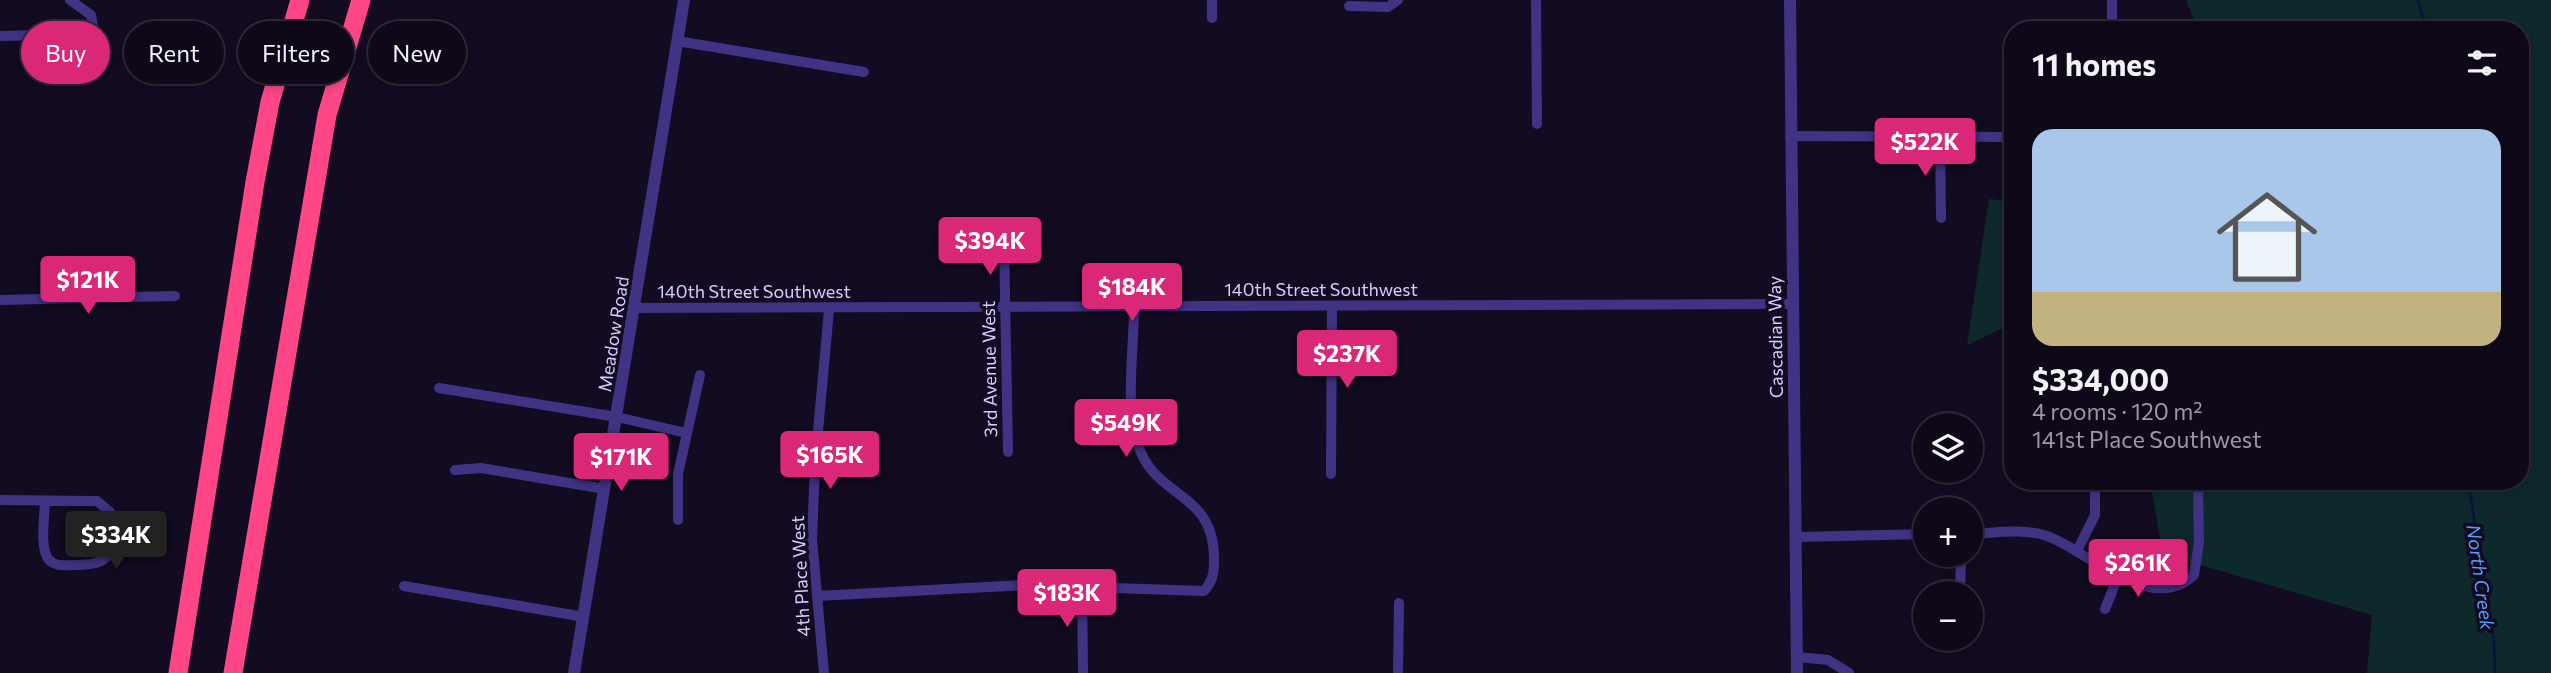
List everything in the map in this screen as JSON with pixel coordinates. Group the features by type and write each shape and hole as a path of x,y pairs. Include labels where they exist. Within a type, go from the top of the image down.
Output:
{"highway":[{"path":"178,673 255,183 270,102 300,0"},
{"path":"233,673 327,116 361,0"}],"street":[{"path":"0,36 82,36 93,27 91,15 70,0"},
{"name":"Meadow Road","path":"574,673 684,0"},
{"path":"1212,0 1212,18"},
{"path":"1349,6 1388,7 1398,0"},
{"path":"1536,0 1537,124"},
{"name":"Cascadian Way","path":"1790,0 1797,673"},
{"path":"2112,0 2112,21"},
{"path":"677,41 864,72"},
{"path":"1790,136 2004,137"},
{"path":"1940,137 1941,218"},
{"name":"3rd Avenue West","path":"1004,243 1008,452"},
{"path":"0,300 175,296"},
{"name":"140th Street Southwest","path":"635,308 829,310 1792,304"},
{"path":"1331,474 1332,306"},
{"path":"817,596 1025,585 1082,585 1169,592 1203,591 1210,584 1214,572 1214,544 1207,523 1191,500 1164,485 1144,461 1137,442 1133,422 1134,307"},
{"name":"4th Place West","path":"824,673 812,539 815,464 829,310"},
{"path":"678,520 678,474 700,375"},
{"path":"439,388 617,417 686,433"},
{"path":"455,470 481,468 605,489"},
{"path":"2077,551 2095,515 2095,490"},
{"path":"1983,534 2026,533 2046,536 2077,551 2118,577 2159,589 2175,587 2194,576 2199,542 2198,490"},
{"path":"0,500 45,500 97,501 110,512 112,551 105,560 98,565 58,565 48,559 45,549 45,500"},
{"path":"1797,537 1913,534"},
{"path":"2105,609 2118,577"},
{"path":"1082,585 1083,673"},
{"path":"404,586 584,617"},
{"path":"1398,673 1399,604"},
{"path":"1798,657 1828,660 1849,673"}],"green space":[{"path":"2186,0 2551,0 2551,673 2367,673 2372,615 2163,554 2152,490 2529,490 2529,21 2194,21"},
{"path":"1989,199 2004,200 2004,328 1967,345"}],"waterway":[{"name":"North Creek","path":"2418,0 2424,21"},
{"name":"North Creek","path":"2469,490 2494,642 2495,673"}]}
